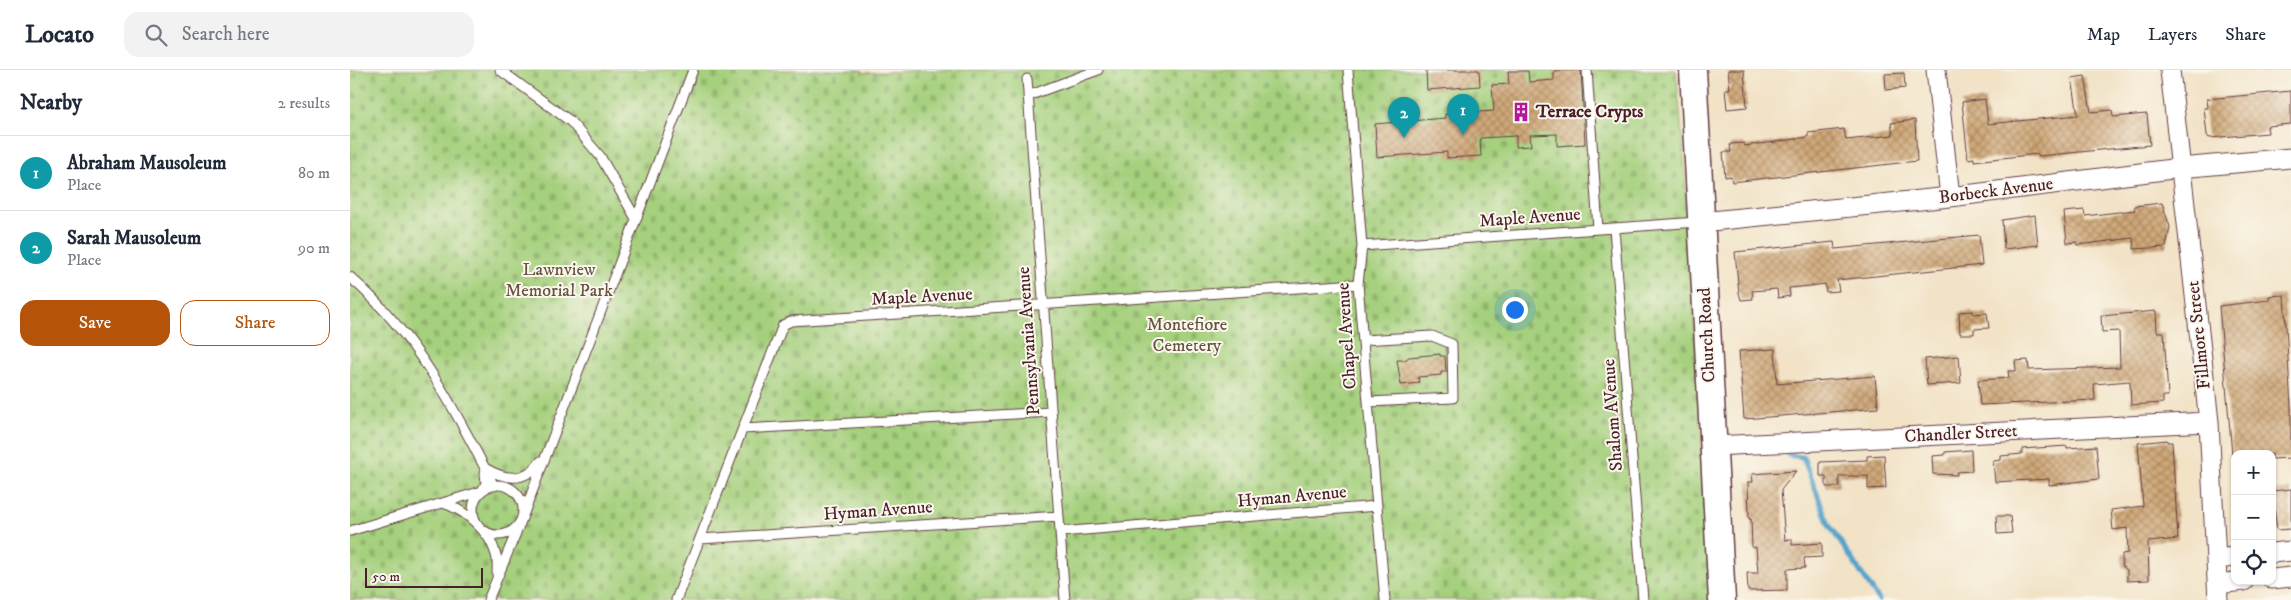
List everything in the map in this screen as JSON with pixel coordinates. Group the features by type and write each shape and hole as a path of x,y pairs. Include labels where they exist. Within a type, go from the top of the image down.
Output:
{"street":[{"name":"Church Road","path":"1692,70 1722,600"},
{"path":"1936,70 1950,197"},
{"name":"Fillmore Street","path":"2170,70 2209,422 2218,592"},
{"name":"Borbeck Avenue","path":"1700,222 1950,197 2180,168 2291,158"},
{"name":"Chandler Street","path":"1713,446 2209,422"},
{"path":"2276,553 2291,551"},
{"path":"2216,559 2231,557"},
{"path":"2276,579 2291,577"},
{"path":"2218,592 2235,585"}],"lane":[{"path":"500,70 570,121 600,156 635,217"},
{"path":"488,600 521,522 635,217 693,70"},
{"path":"1028,96 1098,70"},
{"name":"Chapel Avenue","path":"1348,70 1362,246 1358,284 1385,600"},
{"path":"1586,70 1598,229"},
{"name":"Pennsylvania Avenue","path":"1027,79 1065,600"},
{"name":"Maple Avenue","path":"1362,246 1700,222"},
{"name":"Shalom AVenue","path":"1614,228 1643,600"},
{"path":"350,277 371,295 432,371 494,486"},
{"name":"Maple Avenue","path":"676,600 783,325 791,321 1358,284"},
{"path":"1363,340 1432,336 1452,344 1452,398 1368,402"},
{"path":"742,429 1051,412"},
{"path":"485,467 501,477 516,478 535,469 546,454"},
{"path":"485,467 486,483 474,506 474,513 478,525 496,554 497,578"},
{"path":"350,531 494,486 506,486 520,497 523,513 521,522 515,528 501,535 486,532 456,507 442,503"},
{"name":"Hyman Avenue","path":"1060,532 1377,506"},
{"name":"Hyman Avenue","path":"700,539 1059,516"}],"green space":[{"name":"Montefiore Cemetery","path":"350,70 862,70 862,73 932,70 1676,70 1684,156 1711,600 350,600"}],"building":[{"path":"1426,70 1479,70 1480,86 1427,90"},
{"path":"1581,70 1585,144 1557,146 1557,134 1530,135 1531,146 1516,147 1516,136 1480,138 1481,156 1447,158 1447,152 1377,157 1375,124 1445,118 1445,114 1494,111 1492,85 1509,84 1508,71 1528,71 1529,82 1554,80 1554,71"},
{"path":"1728,70 1744,70 1747,107 1727,109 1725,89 1730,89"},
{"path":"1904,73 1905,88 1886,90 1885,74"},
{"path":"2085,76 2091,112 2112,110 2113,117 2147,114 2150,145 1974,161 1974,158 1968,159 1962,102 1985,99 1988,124 2078,115 2072,78"},
{"path":"2291,91 2291,124 2267,126 2268,133 2209,138 2207,135 2204,108 2208,108 2207,99"},
{"path":"1915,120 1917,161 1732,182 1731,176 1725,177 1723,152 1731,152 1730,144 1744,143 1744,146 1775,142 1808,137 1808,133 1844,129 1846,140 1893,135 1891,123"},
{"path":"2162,203 2170,227 2166,247 2134,249 2133,238 2077,245 2077,242 2067,243 2064,212 2084,210 2085,216 2135,210 2134,206"},
{"path":"2035,215 2038,245 2004,249 2002,220"},
{"path":"1979,235 1982,265 1837,280 1839,291 1826,292 1825,284 1789,288 1790,296 1778,298 1777,289 1752,291 1753,299 1741,300 1739,293 1735,252 1834,242 1835,249"},
{"path":"2284,295 2291,406 2291,458 2276,459 2276,450 2232,450 2219,306 2269,300 2269,296"},
{"path":"1973,311 1973,314 1987,313 1989,328 1974,329 1974,334 1960,334 1959,312"},
{"path":"2156,311 2157,332 2164,332 2168,396 2163,396 2163,403 2131,405 2130,381 2094,384 2095,400 1980,405 1978,380 2009,378 2008,371 2016,371 2015,361 2028,360 2029,370 2120,367 2119,331 2102,332 2101,316"},
{"path":"1775,349 1777,384 1875,376 1878,408 1744,419 1739,351"},
{"path":"1440,354 1440,356 1445,356 1446,372 1441,372 1441,375 1418,377 1419,383 1401,385 1397,360"},
{"path":"1959,356 1961,383 1927,385 1925,359"},
{"path":"2167,440 2167,442 2172,442 2178,539 2148,542 2149,580 2127,581 2127,570 2122,566 2122,554 2128,553 2127,528 2113,530 2111,510 2143,506 2138,443"},
{"path":"2067,446 2067,448 2096,446 2099,479 2049,485 2049,479 1995,482 1993,461 2001,460 2001,456 2022,454 2022,449"},
{"path":"1971,450 1972,471 1957,472 1957,475 1933,474 1932,456 1945,455 1945,452"},
{"path":"1884,455 1886,488 1868,489 1868,476 1839,476 1839,487 1826,487 1826,476 1820,476 1820,462 1867,460 1867,456"},
{"path":"1796,471 1781,490 1785,540 1792,539 1792,545 1822,543 1822,557 1804,558 1805,568 1787,569 1787,590 1748,591 1747,573 1758,573 1756,547 1752,548 1748,482 1753,482 1752,474"},
{"path":"2291,489 2291,529 2277,530 2276,491"},
{"path":"1996,516 2010,516 2012,533 1997,534"}],"waterway":[{"path":"1788,455 1803,457 1829,525 1879,600"}],"place":[{"name":"Terrace Crypts","path":"1521,112"},
{"name":"Abraham Mausoleum","path":"1463,135"},
{"name":"Sarah Mausoleum","path":"1404,138"}],"park label":[{"name":"Lawnview Memorial Park","path":"559,280"}]}
